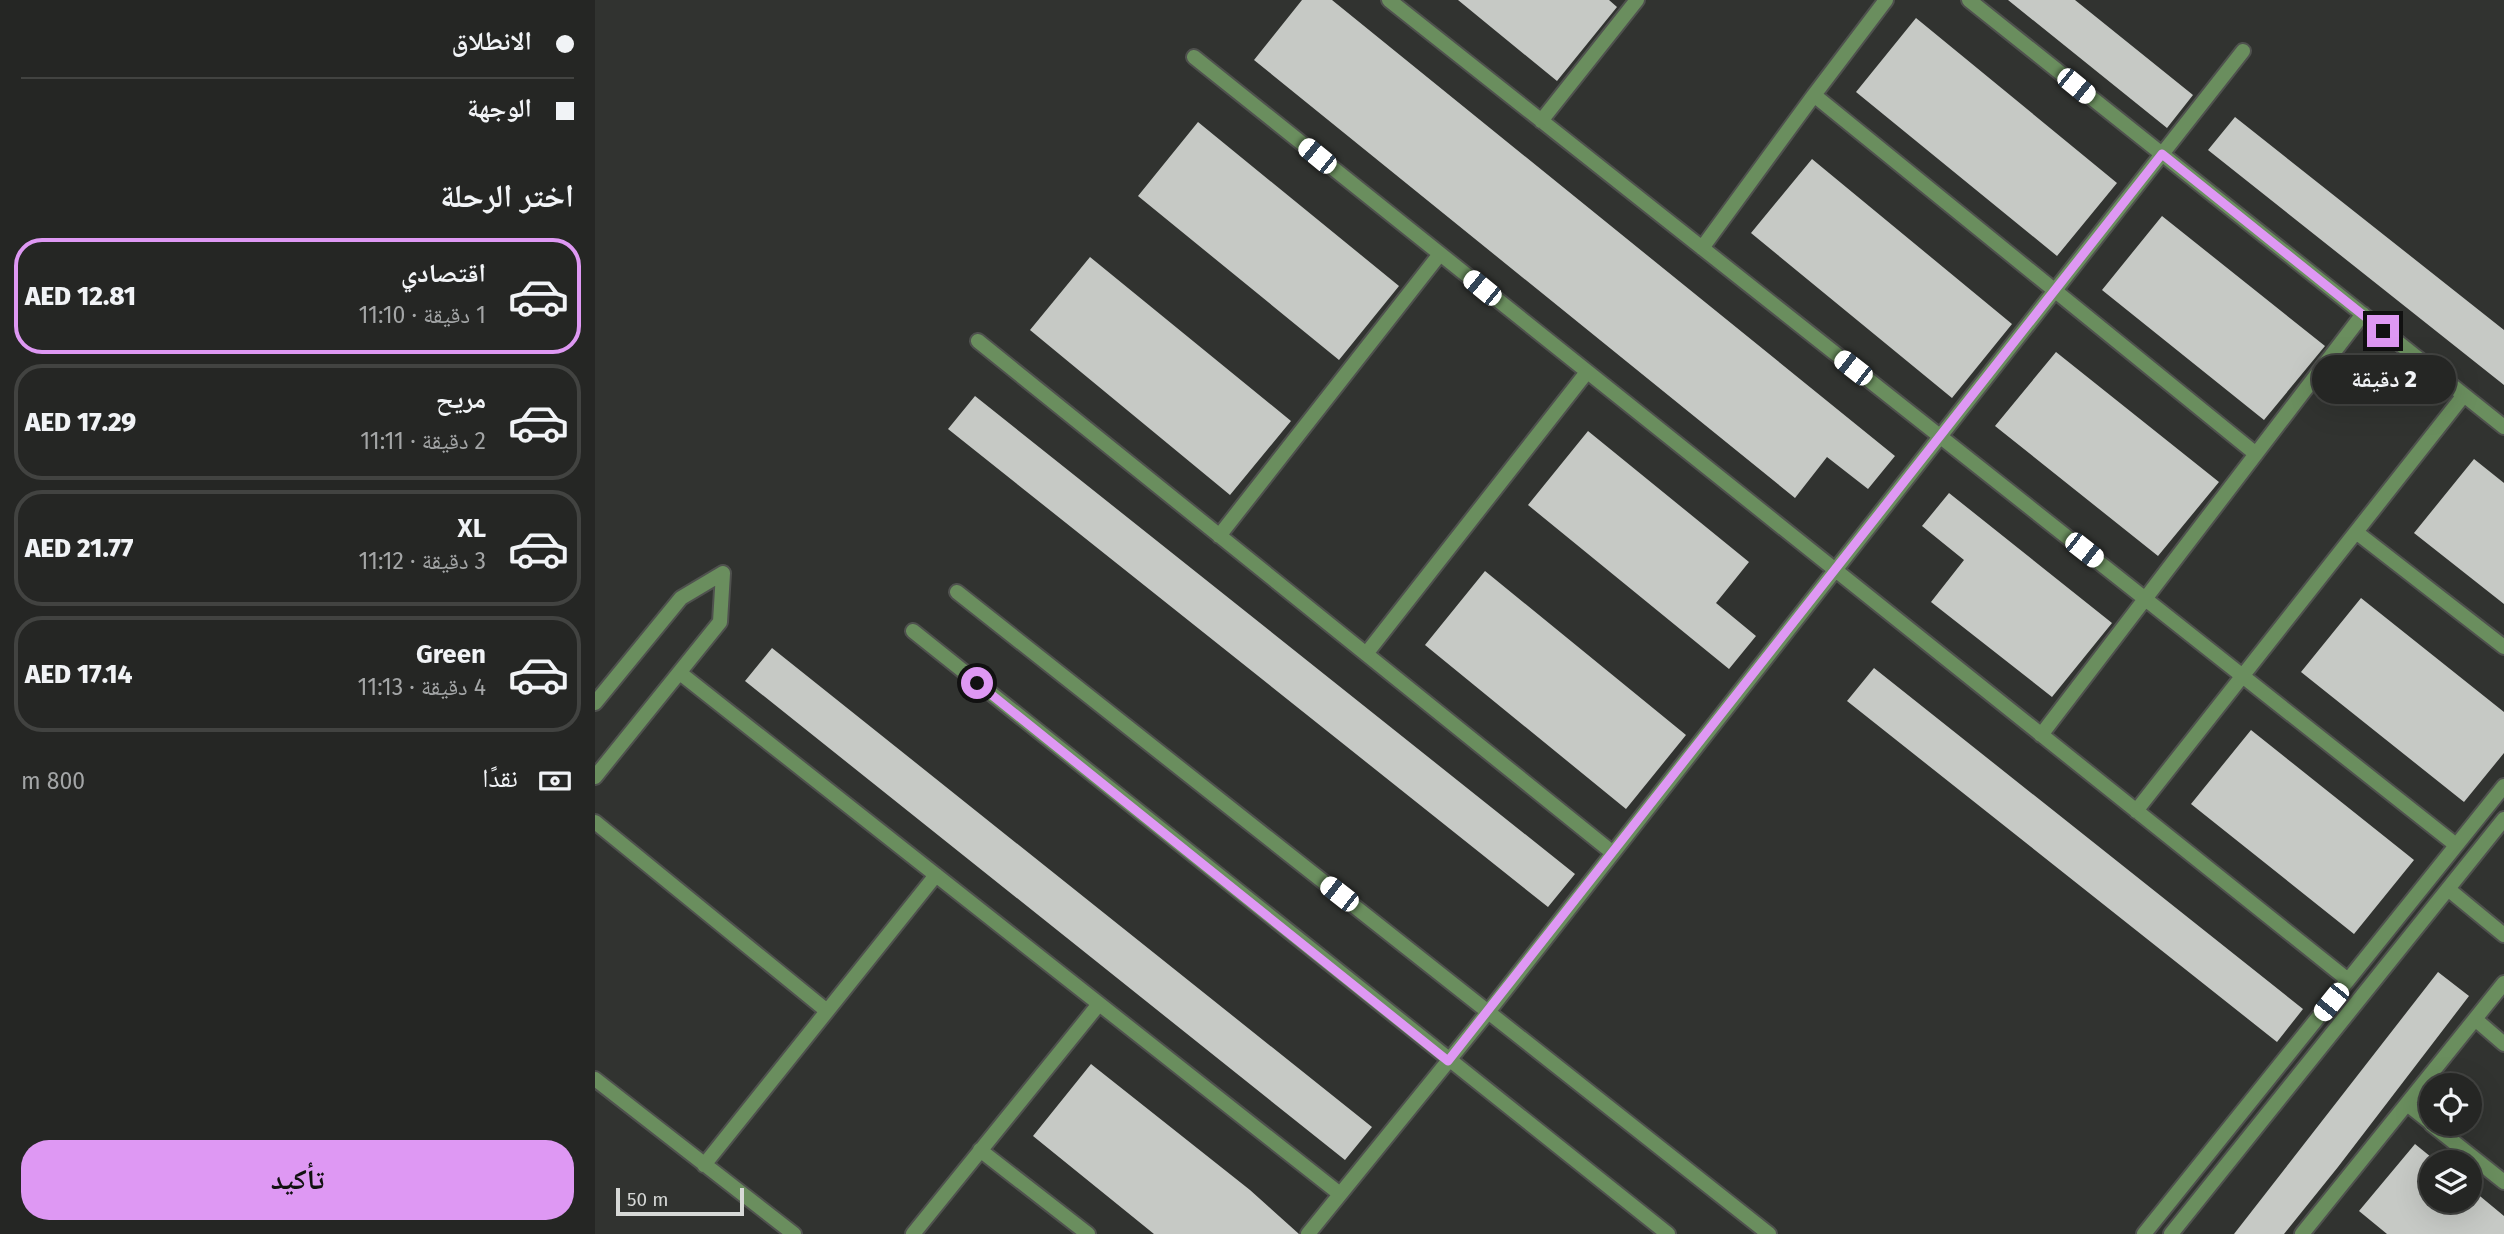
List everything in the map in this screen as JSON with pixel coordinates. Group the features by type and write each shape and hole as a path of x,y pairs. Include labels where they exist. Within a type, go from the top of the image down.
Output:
{"street":[{"path":"1389,0 2456,845"},
{"path":"1541,121 1637,0"},
{"path":"1702,248 1886,0"},
{"path":"1969,0 2504,427"},
{"path":"1308,1234 1488,1012 2243,51"},
{"path":"1194,57 2348,980"},
{"path":"1814,95 2256,454"},
{"path":"1219,536 1440,254"},
{"path":"2041,735 2363,314"},
{"path":"978,341 1613,853"},
{"path":"1366,654 1587,372"},
{"path":"2136,811 2464,395"},
{"path":"2356,532 2504,647"},
{"path":"595,703 681,598 723,573 720,622 595,776"},
{"path":"957,592 1769,1234"},
{"path":"913,631 1448,1061 1668,1234"},
{"path":"680,673 1340,1194"},
{"path":"2144,1234 2504,786"},
{"path":"595,822 827,1010"},
{"path":"2171,1234 2503,823"},
{"path":"704,1165 936,875"},
{"path":"2448,889 2504,935"},
{"path":"2302,1234 2504,983"},
{"path":"912,1234 1099,1004"},
{"path":"2475,1019 2504,1044"},
{"path":"595,1079 794,1234"},
{"path":"2407,1104 2419,1114"},
{"path":"2447,1136 2504,1182"},
{"path":"980,1150 1088,1234"}],"building":[{"path":"1302,0 1332,0 1895,456 1868,489 1827,457 1795,498 1254,60"},
{"path":"1458,0 1609,0 1617,7 1557,81"},
{"path":"2008,0 2075,0 2193,95 2167,128"},
{"path":"1916,18 2117,183 2057,256 1856,92"},
{"path":"2235,117 2504,330 2504,385 2208,150"},
{"path":"1198,122 1399,286 1339,360 1138,196"},
{"path":"1812,159 2012,324 1952,398 1751,233"},
{"path":"2162,216 2325,346 2264,420 2102,290"},
{"path":"1090,257 1291,421 1230,495 1030,330"},
{"path":"2056,352 2219,482 2158,556 1995,426"},
{"path":"975,396 1575,874 1548,907 948,429"},
{"path":"1588,431 1749,562 1716,603 1756,636 1729,669 1528,505"},
{"path":"2474,459 2504,483 2504,604 2414,533"},
{"path":"1949,493 2112,623 2052,697 1931,602 1964,560 1922,526"},
{"path":"1485,571 1686,735 1626,809 1425,645"},
{"path":"2361,598 2504,712 2504,753 2464,802 2301,672"},
{"path":"772,648 1372,1127 1345,1160 745,681"},
{"path":"1874,668 2303,1009 2277,1042 1847,701"},
{"path":"2251,730 2414,860 2354,934 2191,804"},
{"path":"2438,972 2469,996 2338,1167 2284,1234 2234,1234"},
{"path":"1091,1064 1250,1190 1299,1234 1154,1234 1033,1136"},
{"path":"2415,1144 2422,1150 2419,1150 2419,1213 2482,1213 2482,1198 2504,1216 2504,1234 2387,1234 2359,1211"}],"route":[{"path":"977,683 1448,1061 2162,154 2383,331"}]}
